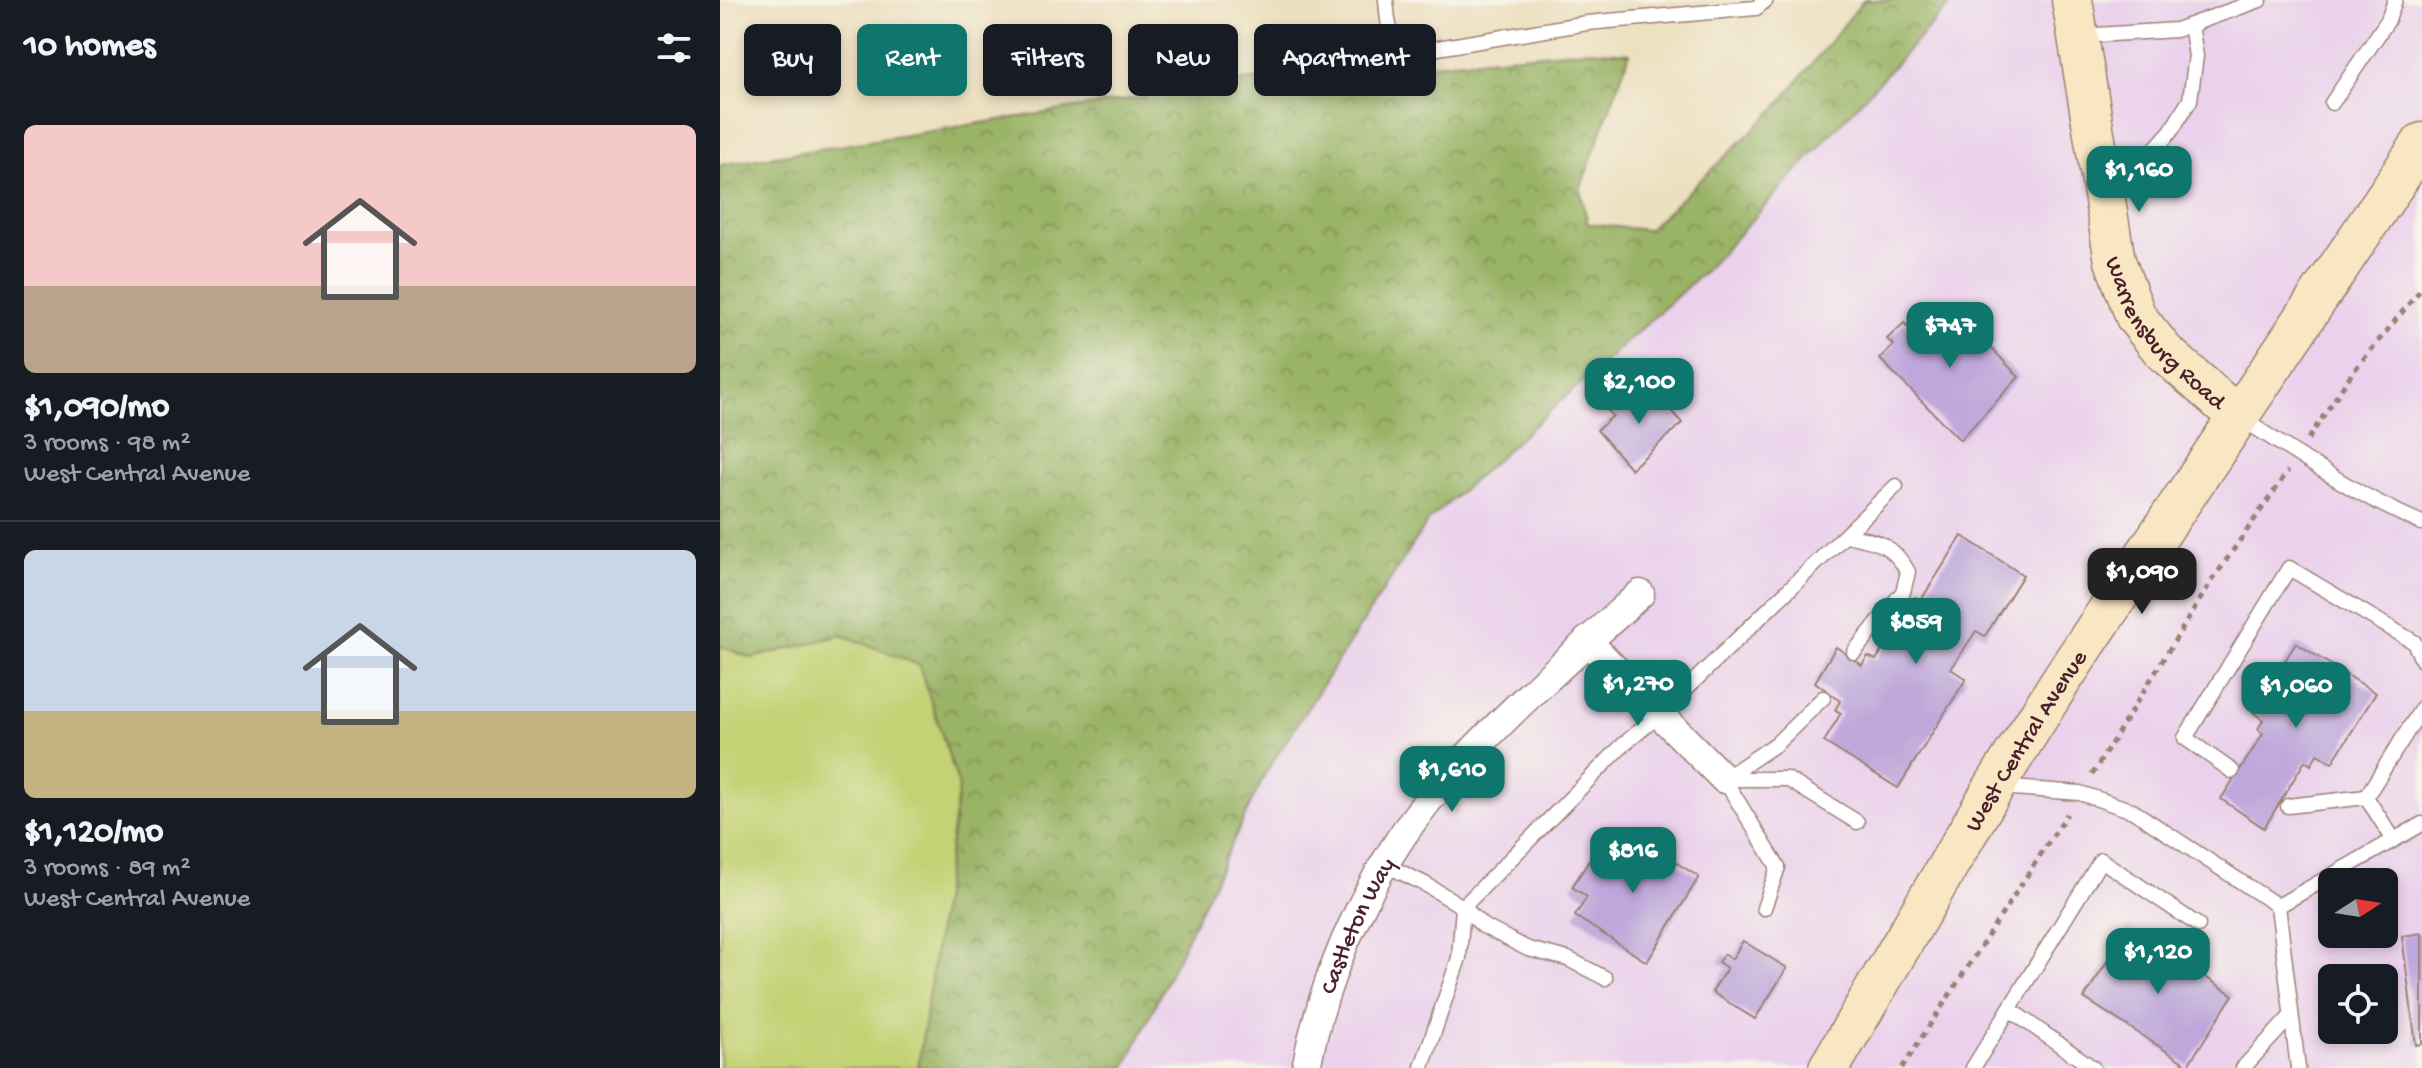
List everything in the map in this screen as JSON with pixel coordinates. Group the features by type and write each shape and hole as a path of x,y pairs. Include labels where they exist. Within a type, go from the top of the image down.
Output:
{"main road":[{"name":"Warrensburg Road","path":"2074,18 2115,261 2136,317 2164,352 2237,416"},
{"name":"West Central Avenue","path":"1829,1068 1994,787 2060,682 2422,143"}],"street":[{"name":"Castleton Way","path":"1306,1068 1330,983 1355,921 1384,864 1449,776 1587,641 1640,594"},
{"path":"1587,641 1724,779"}],"lane":[{"path":"1386,0 1390,34 1403,46 1420,51 1587,23 1756,8 1766,0"},
{"path":"2074,18 2176,30 2260,0"},
{"path":"2332,103 2388,20 2395,0"},
{"path":"2102,189 2137,169 2171,131 2190,100 2196,56 2191,25"},
{"path":"2237,416 2397,513 2422,523"},
{"path":"1422,1067 1459,958 1463,907 1624,744 1660,714 1896,486"},
{"path":"1846,535 1880,542 1899,556 1908,572 1903,592 1854,652"},
{"path":"2232,771 2185,738 2289,568 2414,642 2422,660"},
{"path":"1724,779 1776,744 1823,698"},
{"path":"2366,797 2422,708"},
{"path":"1724,779 1787,779 1857,822"},
{"path":"1724,779 1778,867 1764,908"},
{"path":"1994,787 2080,793 2133,811 2278,906"},
{"path":"2288,806 2366,797"},
{"path":"2366,797 2394,840"},
{"path":"2278,906 2422,824"},
{"path":"1973,1068 2101,860 2198,925"},
{"path":"1384,864 1463,907 1483,926 1528,949 1568,959 1605,978"},
{"path":"2278,906 2298,1068"},
{"path":"2009,1009 2093,1068"},
{"path":"2243,1068 2291,1016"}],"path":[{"path":"1902,1068 2080,793 2209,585 2352,373 2422,288"}],"shaded area":[{"path":"1954,0 2422,0 2422,1068 1125,1068 1265,774 1428,521 1706,271"}],"green space":[{"path":"1864,0 1954,0 1706,270 1428,521 1265,774 1125,1068 918,1068 959,786 919,665 842,635 751,658 720,646 720,165 1149,96 1238,96 1238,82 1249,80 1254,80 1254,96 1436,96 1436,63 1587,50 1630,53 1580,190 1588,224 1648,230 1776,108"},
{"path":"842,635 919,664 959,786 918,1068 720,1068 720,646 751,658"}],"building":[{"path":"1953,308 2019,377 1960,440 1880,359 1894,345 1887,339 1904,323 1910,329 1920,318 1929,326"},
{"path":"1648,385 1682,423 1631,469 1597,430 1613,416 1608,411 1620,399 1626,406"},
{"path":"1962,536 2023,575 1985,636 1976,631 1951,669 1966,679 1898,788 1824,742 1841,713 1835,710 1840,701 1815,682 1836,647 1862,665 1868,656 1876,660 1915,597 1921,600"},
{"path":"2296,643 2376,693 2332,763 2317,754 2311,765 2305,761 2264,828 2221,799 2263,734 2258,729 2263,720 2253,712"},
{"path":"1629,833 1699,877 1647,962 1575,916 1587,897 1572,887 1596,850 1612,860"},
{"path":"2129,927 2233,995 2188,1065 2084,998"},
{"path":"2422,933 2422,1044 2416,1045 2402,936"},
{"path":"1743,941 1787,968 1755,1019 1712,992 1727,968 1718,962 1724,954 1732,959"}]}
